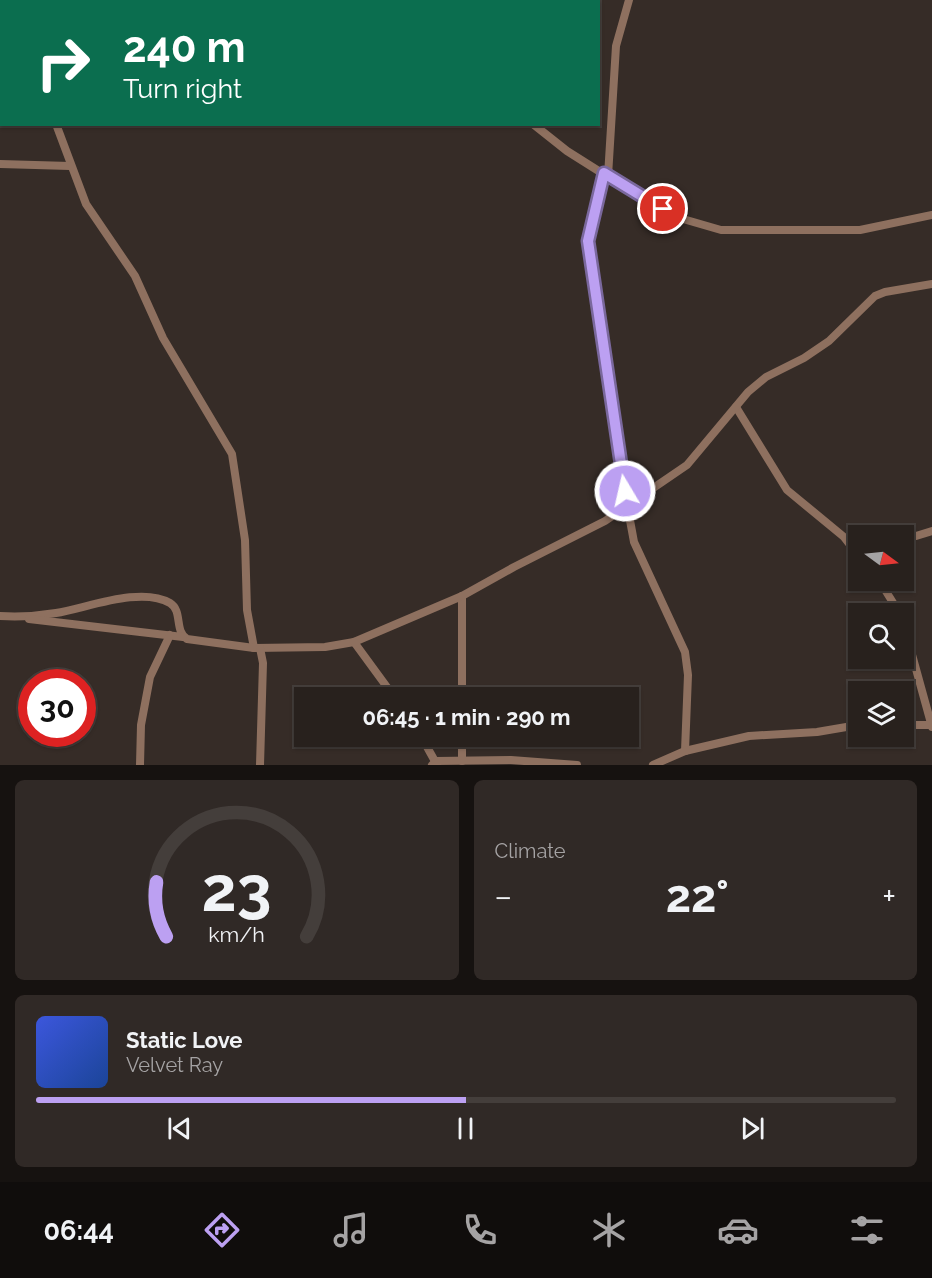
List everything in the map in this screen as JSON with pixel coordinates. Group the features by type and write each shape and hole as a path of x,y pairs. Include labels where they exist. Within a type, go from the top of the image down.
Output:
{"street":[{"path":"628,0 616,46 606,175 588,241 634,543 685,652 688,675 685,751"},
{"path":"57,126 86,204 135,276 163,338 232,454 245,540 247,610 263,663 260,765"},
{"path":"536,126 567,151 643,199 683,219 720,230 860,230 932,215"},
{"path":"0,164 70,166"},
{"path":"2,616 170,635 257,648 325,647 354,642 462,596 605,521 687,465 736,407 766,377 804,358 829,341 875,296 885,292 932,284"},
{"path":"736,407 788,490 848,542"},
{"path":"914,537 932,531"},
{"path":"2,616 53,614 146,596 169,603 174,607 183,637"},
{"path":"462,596 462,687"},
{"path":"140,765 141,725 150,677 170,635"},
{"path":"354,642 387,687"},
{"path":"914,663 931,726 914,725"},
{"path":"653,765 685,751 749,735 817,732 848,727"},
{"path":"426,747 435,764 511,760 577,765"},
{"path":"462,747 462,761"}],"route":[{"path":"625,491 588,235 604,173 643,199 663,209"}]}
